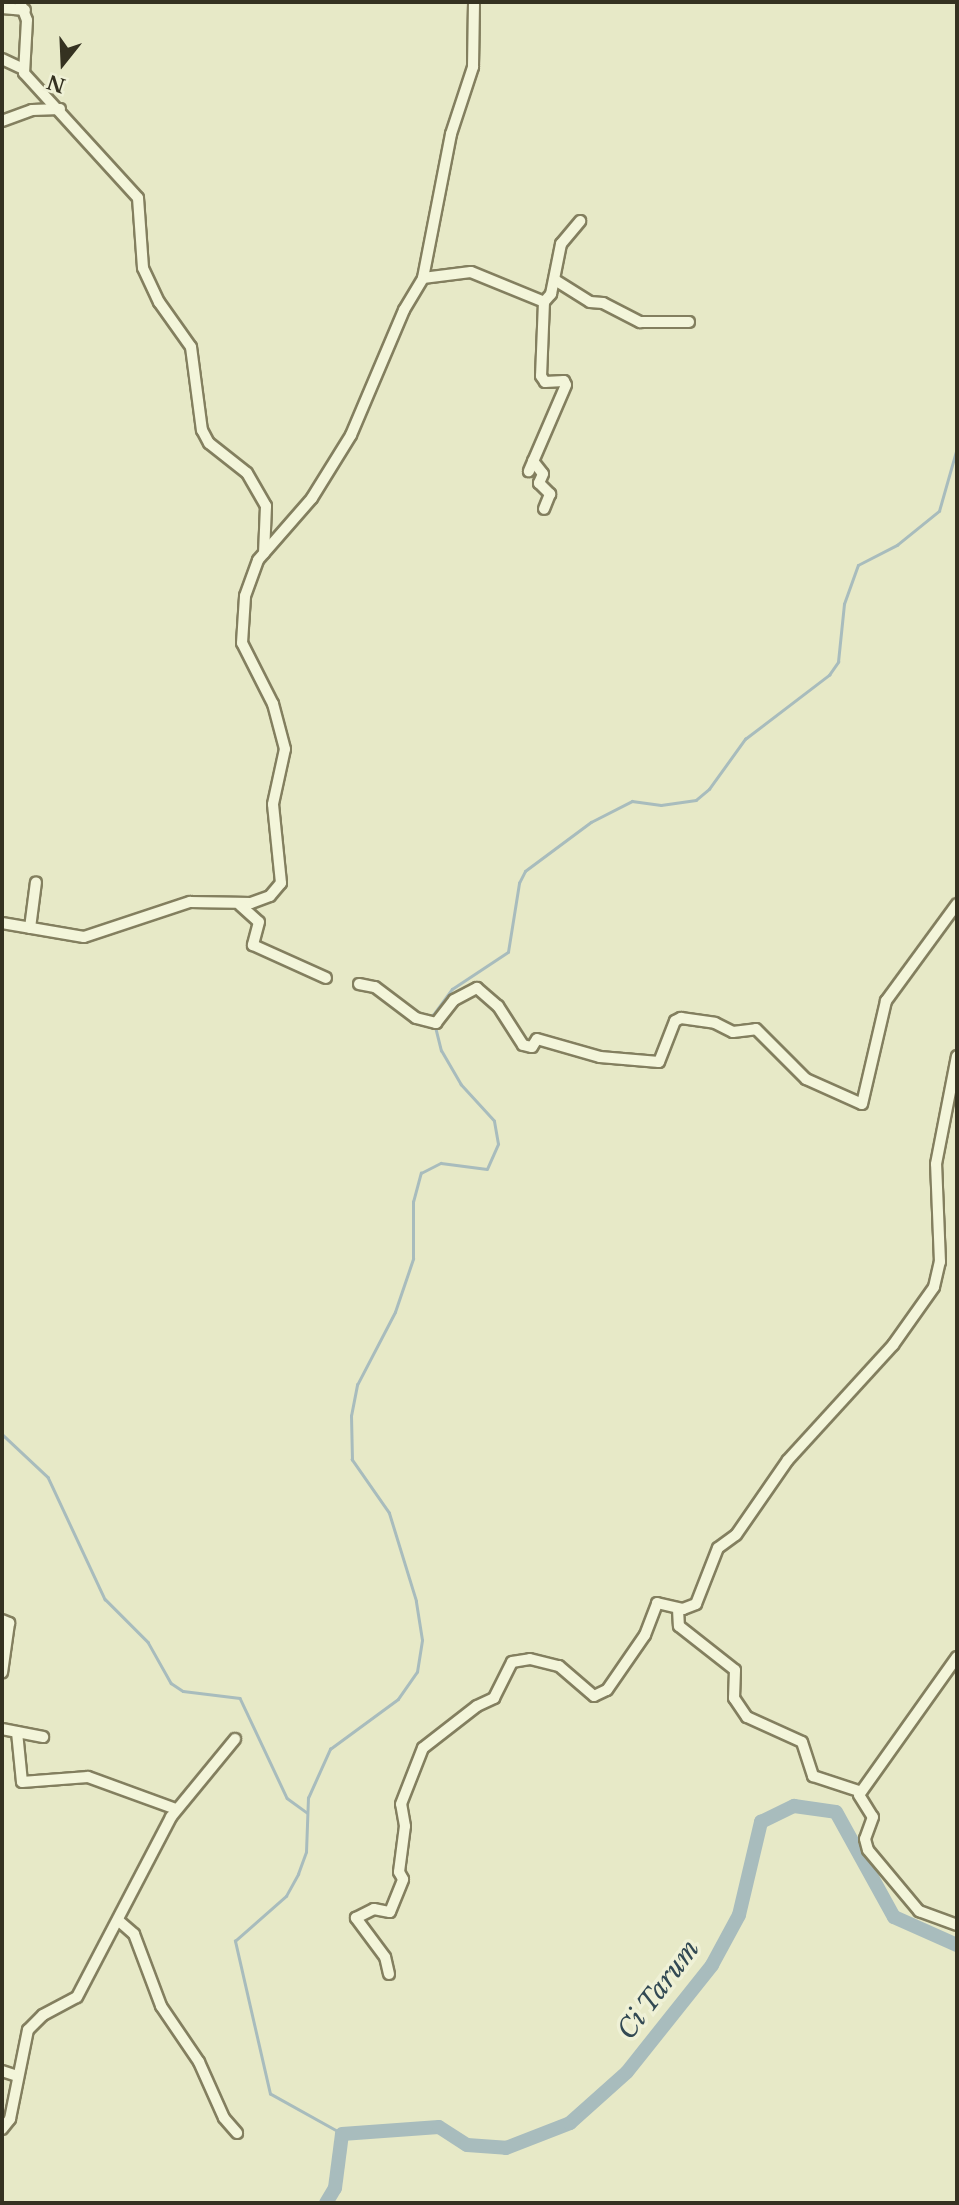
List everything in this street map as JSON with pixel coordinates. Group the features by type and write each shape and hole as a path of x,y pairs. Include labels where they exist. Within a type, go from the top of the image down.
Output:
{"street":[{"path":"2,923 84,937 190,902 240,905 270,896 282,879 273,814 285,757 284,741 273,704 242,643 248,585 264,553 312,498 351,435 404,310 423,278 451,134 473,67 474,2"},
{"path":"2,8 23,6 23,69"},
{"path":"2,59 23,69 138,198 143,268 159,302 191,347 197,412 206,437 247,473 266,506 264,553"},
{"path":"2,121 33,110 60,109"},
{"path":"544,509 550,492 539,483 543,474 531,466 566,385 564,381 545,382 541,376 544,302 555,280 561,244 580,221"},
{"path":"423,278 471,272 544,302"},
{"path":"555,280 590,302 603,303 640,322 689,322"},
{"path":"30,928 36,882"},
{"path":"359,984 376,987 416,1018 436,1023 454,1000 477,988 498,1006 523,1045 532,1047 537,1039 600,1057 657,1063 675,1021 681,1018 715,1023 733,1032 756,1029 806,1079 862,1104 886,1001 957,904"},
{"path":"240,905 259,922 253,945 326,978"},
{"path":"389,1974 385,1957 356,1918 374,1909 390,1912 403,1879 399,1872 405,1826 401,1804 423,1748 477,1706 494,1698 512,1662 530,1659 559,1666 592,1695 606,1691 645,1635 657,1603 678,1609 696,1604 718,1548 736,1535 788,1460 893,1345 934,1287 940,1262 936,1164 957,1056"},
{"path":"678,1609 679,1626 735,1670 734,1698 747,1717 802,1742 813,1776 859,1791"},
{"path":"2,1620 9,1622 2,1673"},
{"path":"957,1657 859,1791 860,1801 873,1817 865,1842 867,1850 919,1911 957,1925"},
{"path":"2,1729 43,1737"},
{"path":"17,1732 22,1782 88,1777 177,1807"},
{"path":"2,2129 9,2119 28,2030 43,2015 77,1997 177,1807 235,1739"},
{"path":"119,1921 134,1934 161,2006 199,2062 224,2118 237,2133"},
{"path":"2,2071 17,2076"}],"waterway":[{"path":"434,1021 433,1015 452,989 508,952 519,883 525,871 591,822 632,801 661,805 696,800 709,789 745,739 829,675 838,662 844,604 858,565 897,545 939,511 957,448"},
{"path":"342,2134 270,2094 235,1941 286,1896 298,1874 306,1852 308,1798 330,1749 398,1699 417,1672 422,1640 416,1601 389,1513 352,1460 351,1416 357,1385 395,1312 413,1259 413,1202 421,1173 441,1163 487,1169 498,1144 494,1121 461,1085 441,1051 435,1027"},
{"path":"2,1434 48,1477 105,1599 148,1642 171,1683 183,1691 240,1698 287,1798 306,1812"},
{"name":"Ci Tarum","path":"326,2203 335,2188 342,2134 439,2127 467,2145 506,2148 570,2123 627,2072 712,1965 739,1915 761,1822 794,1806 836,1812 894,1917 957,1945"}]}
